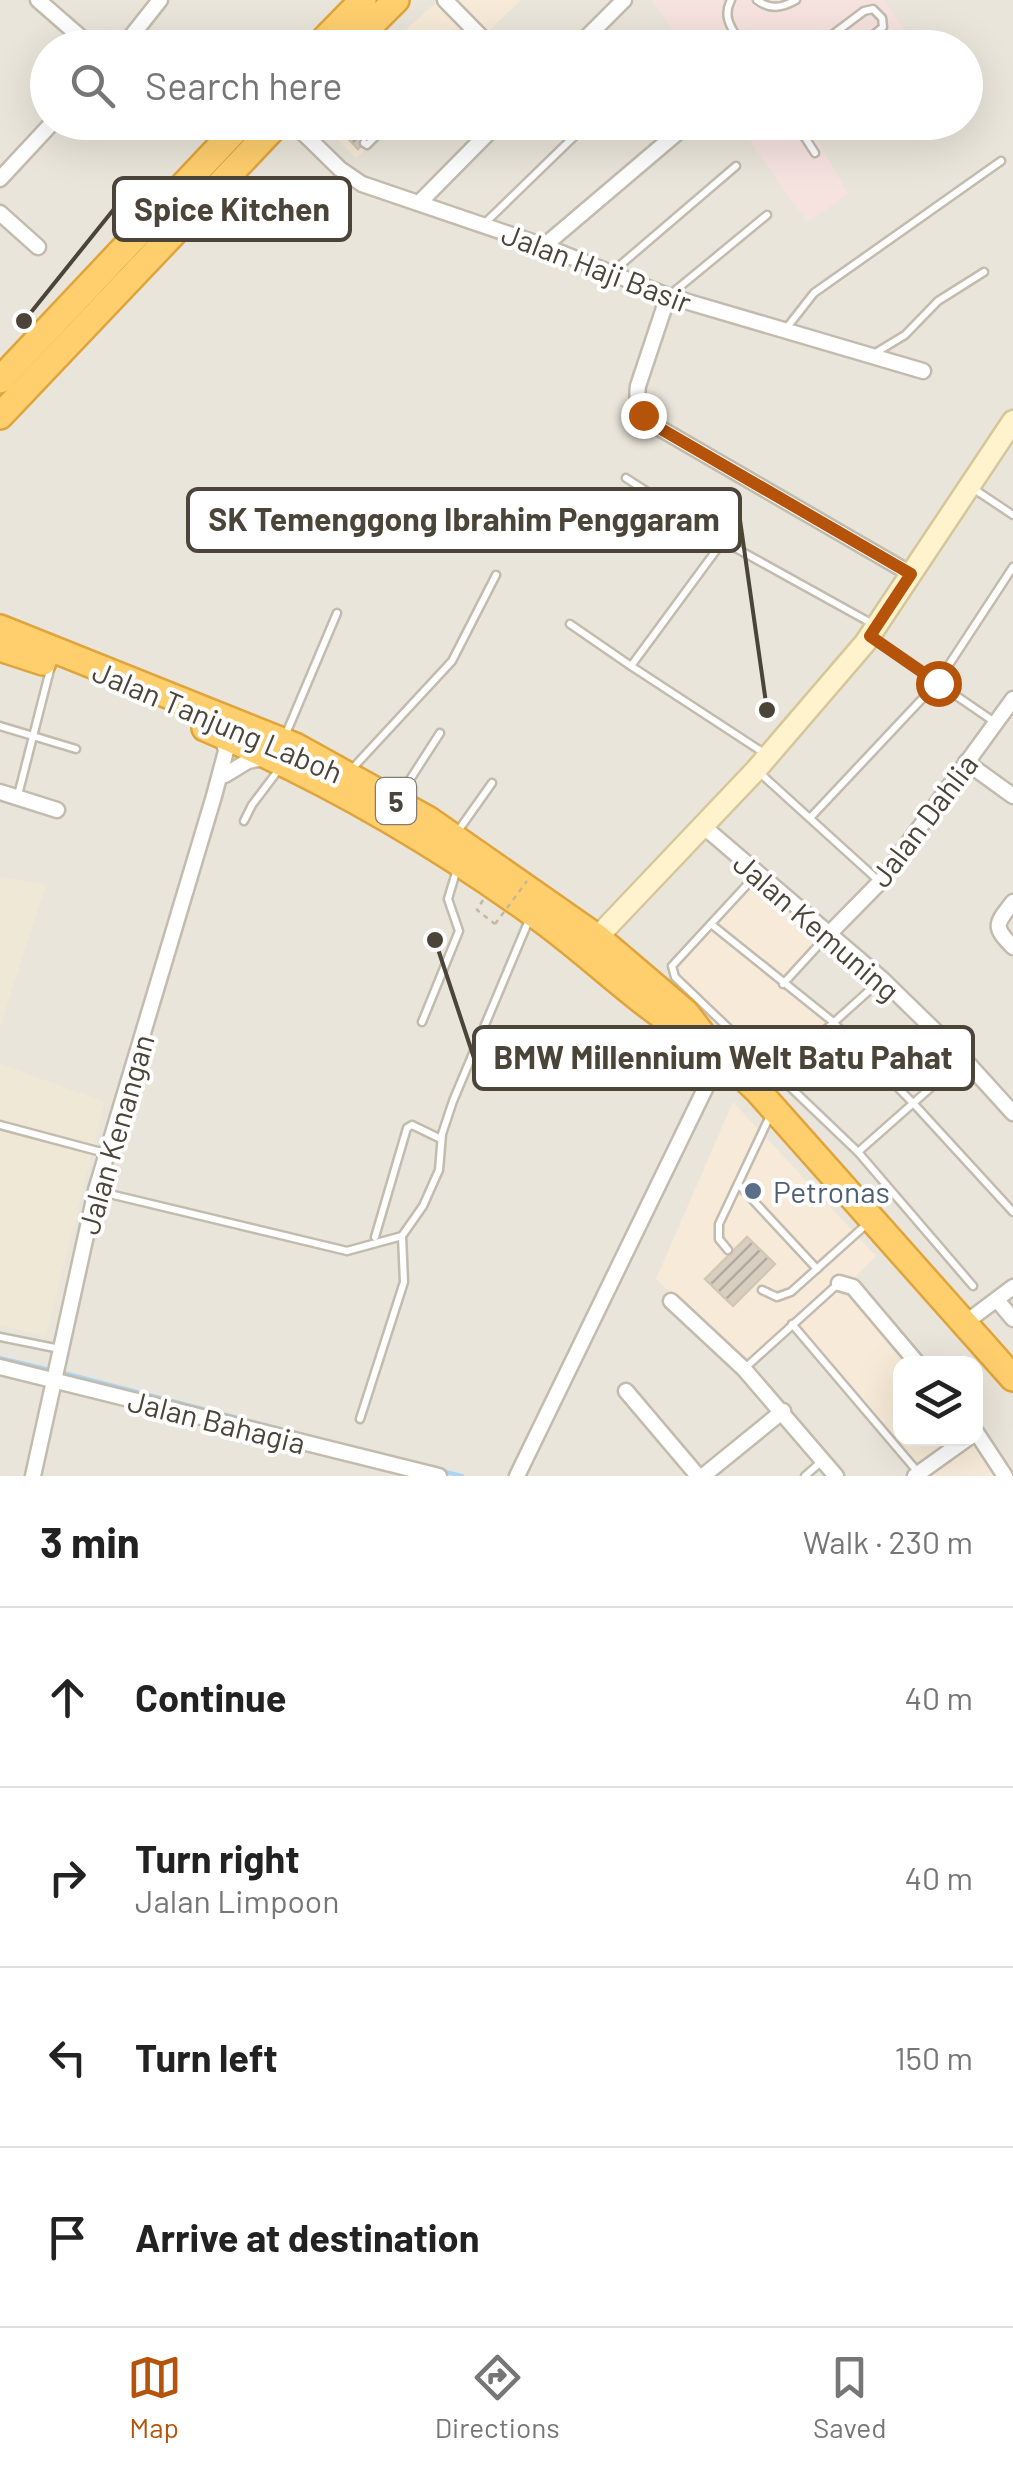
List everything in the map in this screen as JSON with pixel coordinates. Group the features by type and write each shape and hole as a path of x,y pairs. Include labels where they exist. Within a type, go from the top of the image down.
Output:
{"highway":[{"path":"334,30 363,0"},
{"path":"365,30 396,0"},
{"path":"0,380 227,140"},
{"path":"207,161 224,155 239,140"},
{"path":"0,416 262,140"},
{"name":"Jalan Tanjung Laboh","path":"0,628 280,754 347,775 455,836 590,945 686,1013 716,1052"},
{"name":"Jalan Tanjung Laboh","path":"0,648 236,735"},
{"name":"Jalan Tanjung Laboh","path":"280,754 590,945 663,1018 769,1091 873,1219 1013,1378"}],"street":[{"path":"38,0 72,30"},
{"path":"136,30 160,0"},
{"path":"445,0 474,30"},
{"path":"594,30 624,0"},
{"path":"0,179 36,140"},
{"name":"Jalan Haji Basir","path":"310,140 362,184 484,224 668,296 923,371"},
{"path":"420,202 482,140"},
{"path":"544,246 669,140"},
{"path":"0,213 38,247"},
{"path":"668,296 638,386 638,406 649,422 911,574"},
{"path":"590,945 762,762 873,631 1012,424"},
{"name":"Jalan Dahlia","path":"828,935 880,882 1013,699"},
{"name":"Jalan Kenangan","path":"214,796 225,775 236,735"},
{"name":"Jalan Kenangan","path":"33,1476 106,1153 226,751 236,735"},
{"path":"225,775 248,761 280,754"},
{"path":"966,762 1013,796"},
{"path":"0,792 57,810"},
{"name":"Jalan Kemuning","path":"703,826 882,979 1013,1113"},
{"path":"1013,902 998,927 1013,947"},
{"path":"516,1476 716,1052"},
{"path":"839,1283 853,1287 911,1356"},
{"path":"965,1324 1013,1286"},
{"path":"998,1300 1013,1319"},
{"path":"671,1301 744,1369 836,1476"},
{"name":"Jalan Bahagia","path":"0,1367 56,1366 439,1476"},
{"path":"626,1391 701,1476 783,1412"},
{"path":"983,1443 1005,1476"},
{"path":"918,1475 957,1446"}],"lane":[{"path":"731,0 726,12 732,30"},
{"path":"757,0 768,7 780,7 796,0"},
{"path":"839,30 864,10 873,10 882,18 883,26 878,30"},
{"path":"369,26 373,30"},
{"path":"364,143 372,140"},
{"path":"484,224 570,140"},
{"path":"806,140 815,153"},
{"path":"784,331 814,293 1000,161"},
{"path":"610,274 736,166"},
{"path":"668,296 766,215"},
{"path":"871,355 904,335 938,300 984,272"},
{"path":"626,478 873,631 996,723"},
{"path":"970,486 1013,514"},
{"path":"632,666 723,541"},
{"path":"810,818 938,683 1013,566"},
{"path":"347,775 452,661 496,575"},
{"path":"244,820 280,754 337,613"},
{"path":"570,624 762,762 810,818 880,882"},
{"path":"17,798 51,665"},
{"path":"0,726 76,749"},
{"path":"395,801 440,733"},
{"path":"455,836 492,783"},
{"path":"422,1022 459,932 448,893 459,864"},
{"path":"757,874 672,966 675,977 769,1091 858,1152 973,1286"},
{"path":"96,1190 347,1251 402,1236 424,1206 439,1170 442,1139 453,1101 532,912"},
{"path":"711,924 832,1022 1013,1212"},
{"path":"783,984 828,935"},
{"path":"728,1250 719,1239 719,1224 738,1184 769,1091 832,1022 882,979"},
{"path":"578,1036 612,1046 632,1045 643,1040 663,1018"},
{"path":"858,1152 963,1058"},
{"path":"0,1125 106,1153"},
{"path":"374,1238 407,1128 412,1125 442,1139"},
{"path":"738,1184 817,1270"},
{"path":"762,1290 778,1297 783,1295 873,1219"},
{"path":"360,1419 404,1282 402,1236"},
{"path":"744,1369 839,1283"},
{"path":"792,1324 918,1475"},
{"path":"0,1337 56,1366"},
{"path":"805,1476 822,1460"}],"path":[{"path":"477,910 495,924 527,881"}],"shaded area":[{"path":"0,0 1013,0 1013,1476 0,1476"},
{"path":"439,0 521,0 490,30 406,30"},
{"path":"651,0 884,0 904,30 673,30"},
{"path":"338,140 375,140 356,158"},
{"path":"749,140 818,140 848,194 807,222"},
{"path":"758,868 835,934 788,984 838,1022 777,1079 676,985 669,973 669,965"},
{"path":"0,877 46,885 0,1027"},
{"path":"0,1064 105,1102 46,1336 0,1325"},
{"path":"733,1102 876,1256 853,1279 918,1356 893,1356 893,1446 983,1446 983,1435 1011,1476 915,1476 792,1329 750,1369 656,1279"}],"building":[{"path":"349,140 367,140 358,149"},
{"path":"747,1237 775,1264 733,1306 705,1279"}],"waterway":[{"path":"0,1358 51,1370"},
{"path":"60,1372 327,1441"},
{"path":"442,1471 462,1476"}],"place":[{"name":"Spice Kitchen","path":"24,321"},
{"name":"SK Temenggong Ibrahim Penggaram","path":"767,710"},
{"name":"BMW Millennium Welt Batu Pahat","path":"435,940"},
{"name":"Petronas","path":"753,1191"}],"route":[{"path":"643,415 911,574 870,636 938,683"}]}
